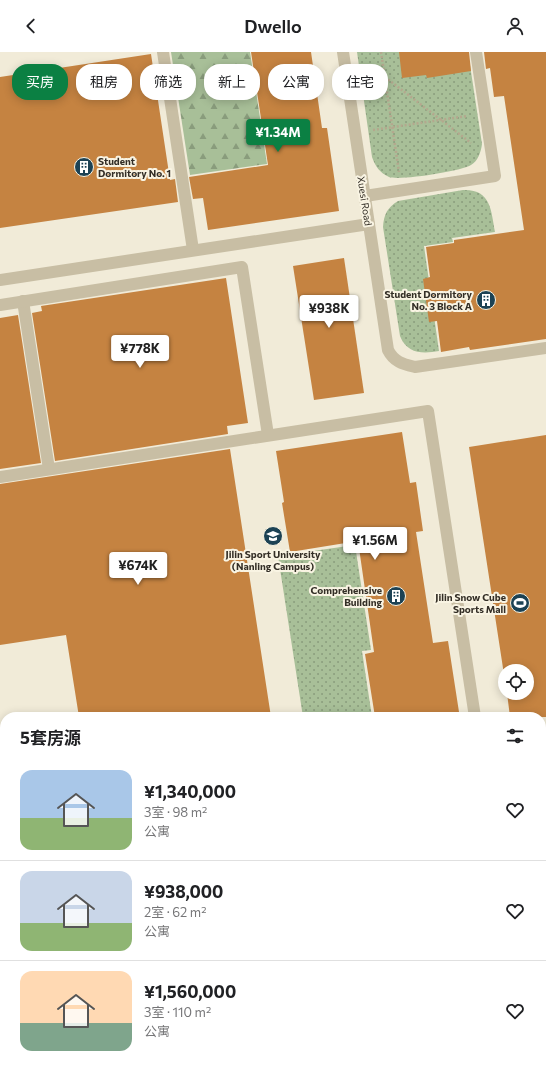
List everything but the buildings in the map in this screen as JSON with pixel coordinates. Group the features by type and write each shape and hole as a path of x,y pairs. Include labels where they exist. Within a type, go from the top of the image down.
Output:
{"lane":[{"path":"163,52 193,250"},
{"name":"Xuesi Road","path":"343,52 388,350 390,355 398,362 414,367 546,348"},
{"path":"365,196 495,176 476,52"},
{"path":"0,280 369,224"},
{"path":"0,305 242,267 268,435"},
{"path":"23,301 49,469"},
{"path":"0,477 428,411 474,712"}],"path":[{"path":"381,52 383,64"},
{"path":"388,79 492,159"},
{"path":"388,98 401,190"},
{"path":"355,133 485,113"}],"green space":[{"path":"171,52 250,52 252,64 204,64 204,100 257,100 267,164 190,175 178,100 196,100 196,64 173,64"},
{"path":"357,52 468,52 482,144 476,161 471,165 456,170 417,177 395,178 389,177 380,171 372,157 364,100 388,100 388,64 359,64"},
{"path":"463,190 479,193 488,202 495,232 452,238 453,242 424,246 439,351 416,351 407,346 400,336 383,227 384,218 391,206 398,201"},
{"path":"355,545 371,650 362,651 371,712 302,712 278,556"}],"place":[{"name":"Student Dormitory No. 1","path":"84,167"},
{"name":"Student Dormitory No. 3 Block A","path":"486,300"},
{"name":"Jilin Sport University (Nanling Campus)","path":"273,536"},
{"name":"Comprehensive Building","path":"396,596"},
{"name":"Jilin Snow Cube Sports Mall","path":"520,603"}]}
